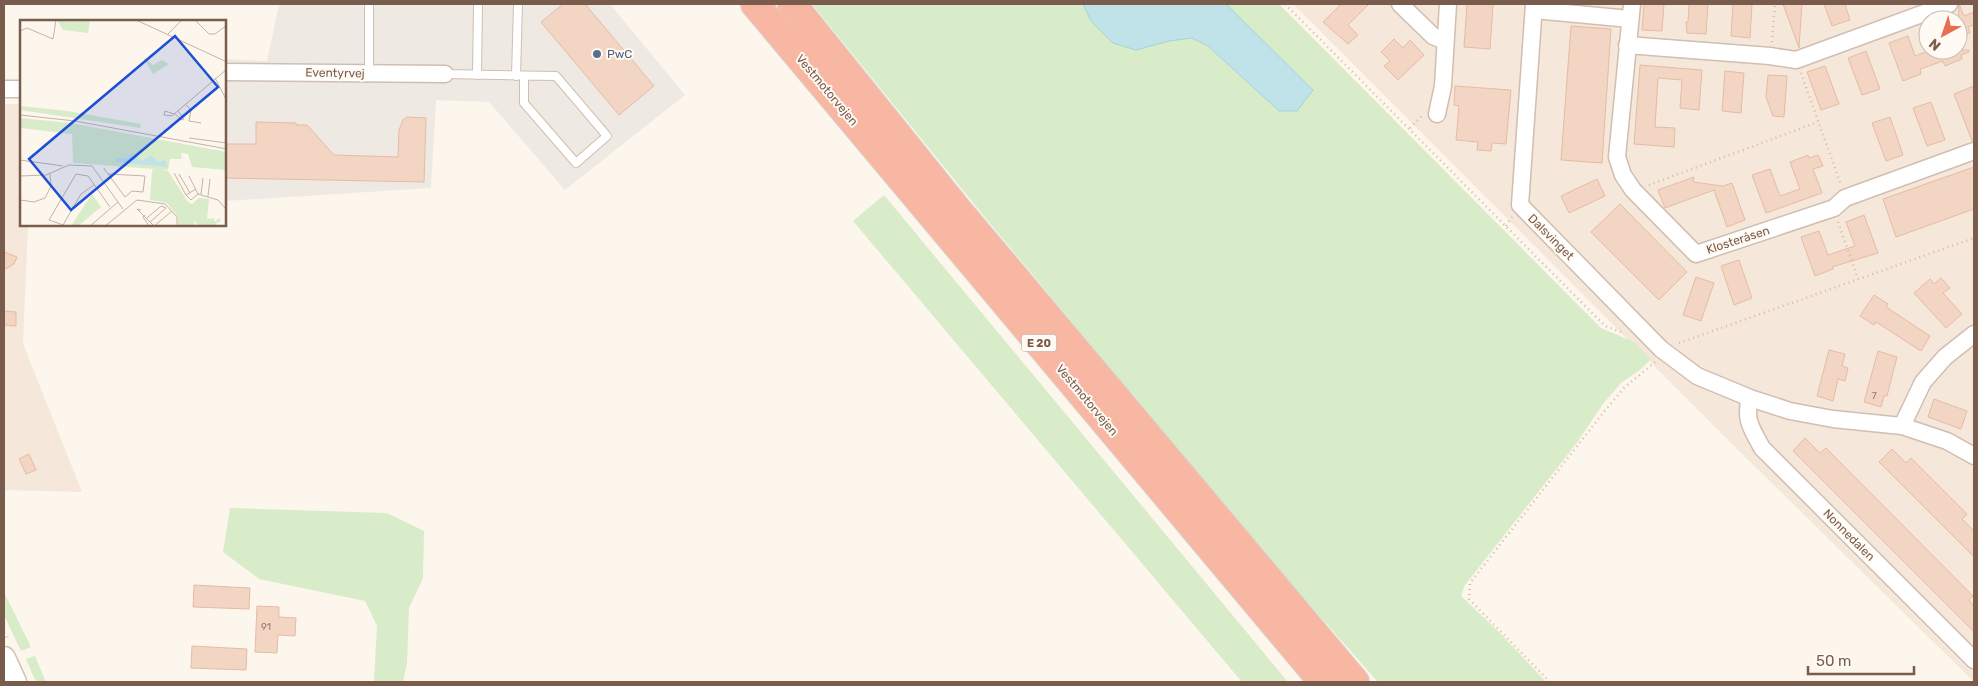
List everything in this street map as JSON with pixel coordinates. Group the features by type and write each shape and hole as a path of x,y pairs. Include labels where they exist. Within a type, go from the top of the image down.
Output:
{"highway":[{"name":"Vestmotorvejen","path":"755,4 1323,682"},
{"name":"Vestmotorvejen","path":"792,4 956,208 1355,682"}],"main road":[{"path":"4,658 15,682"}],"street":[{"path":"1400,4 1433,36 1446,41"},
{"path":"1438,114 1443,86 1448,4"},
{"path":"1627,46 1770,56 1796,60 1949,4"},
{"name":"Klosteråsen","path":"1534,7 1631,11 1617,157 1623,175 1634,190 1696,254 1839,203 1974,151"},
{"name":"Dalsvinget","path":"1534,7 1520,205 1659,355"},
{"name":"Eventyrvej","path":"226,72 445,74"},
{"path":"4,89 20,89"},
{"path":"1902,426 1924,382 1945,357 1974,334"},
{"path":"1659,355 1697,376 1750,398 1790,411 1833,419 1902,426 1946,441 1974,456"},
{"name":"Nonnedalen","path":"1750,398 1747,410 1749,424 1762,448 1974,660"}],"lane":[{"path":"369,4 369,74"},
{"path":"477,75 478,4"},
{"path":"445,74 520,76 556,76 607,136 576,163 524,103 520,76 518,4"}],"path":[{"path":"1285,4 1605,326 1632,335"},
{"path":"1770,56 1775,4"},
{"path":"1796,60 1818,122 1858,279"},
{"path":"1634,190 1818,122"},
{"path":"1550,682 1469,599 1470,583 1618,394 1659,355 1858,279 1974,238"}],"shaded area":[{"path":"279,4 610,4 685,95 565,190 489,102 436,100 431,188 226,201 226,59 267,61"},
{"path":"1293,4 1974,4 1974,682 1728,440"},
{"path":"4,104 20,104 20,226 28,226 23,344 82,492 4,490"}],"green space":[{"path":"812,4 1279,4 1601,328 1634,342 1651,359 1640,370 1621,383 1603,404 1576,444 1465,585 1461,596 1500,633 1546,682 1378,682 1248,535 983,215"},
{"path":"884,195 1288,682 1242,682 853,221"},
{"path":"230,508 387,513 424,531 423,578 409,608 407,664 403,682 374,682 377,626 365,601 259,579 223,552"},
{"path":"4,592 31,647 21,651 4,615"},
{"path":"35,656 46,682 36,682 26,659"}],"water":[{"path":"1083,4 1226,4 1313,90 1297,111 1279,111 1208,46 1192,38 1169,41 1136,50 1113,43 1091,21"}],"building":[{"name":"PwC","path":"563,4 585,4 654,86 619,115 541,22"},
{"path":"1341,4 1369,4 1348,25 1358,35 1348,44 1323,22"},
{"path":"1467,4 1493,4 1490,49 1464,47"},
{"path":"1644,4 1664,4 1662,31 1642,30"},
{"path":"1689,4 1708,4 1706,34 1687,33 1686,22 1688,22"},
{"path":"1733,4 1752,4 1750,38 1731,36"},
{"path":"1783,4 1802,4 1799,48"},
{"path":"1824,4 1845,4 1850,20 1832,26"},
{"path":"1974,12 1974,25 1968,27 1968,14"},
{"path":"1571,26 1611,29 1602,163 1561,160"},
{"path":"1908,36 1915,56 1918,55 1918,60 1960,60 1945,66 1943,61 1920,69 1921,74 1903,81 1889,43"},
{"path":"1394,39 1403,48 1410,40 1424,55 1398,80 1384,66 1390,61 1381,52"},
{"path":"1866,51 1880,89 1862,95 1848,58"},
{"path":"1640,65 1702,70 1699,110 1680,108 1682,80 1658,78 1655,127 1675,128 1674,147 1634,144"},
{"path":"1825,66 1839,104 1821,110 1807,72"},
{"path":"1725,71 1744,73 1741,113 1722,111"},
{"path":"1768,75 1787,76 1784,117 1773,116 1766,97"},
{"path":"1455,86 1511,90 1506,144 1492,143 1491,151 1477,150 1478,142 1456,140 1459,106 1454,105"},
{"path":"1974,86 1974,141 1972,141 1954,94"},
{"path":"1931,102 1945,140 1927,146 1913,108"},
{"path":"407,117 426,118 424,182 226,178 226,144 256,144 256,122 307,125 334,155 398,157 399,130 403,120"},
{"path":"1890,117 1903,155 1886,161 1872,123"},
{"path":"1808,155 1809,158 1818,155 1823,166 1813,169 1822,193 1766,213 1752,175 1770,169 1780,196 1800,189 1790,162"},
{"path":"1974,167 1974,209 1896,237 1883,199"},
{"path":"1694,177 1693,182 1723,186 1732,183 1745,220 1727,227 1714,190 1665,208 1658,190"},
{"path":"1597,179 1605,196 1569,213 1561,196"},
{"path":"1620,204 1687,272 1659,300 1591,232"},
{"path":"1864,215 1878,253 1832,267 1833,269 1815,276 1801,237 1819,231 1828,255 1855,246 1846,222"},
{"path":"4,252 17,257 14,264 4,270"},
{"path":"1739,260 1752,298 1734,305 1721,266"},
{"path":"1696,277 1714,283 1701,321 1683,315"},
{"path":"1941,278 1950,288 1943,293 1962,314 1946,328 1914,293 1930,279 1934,284"},
{"path":"1874,295 1888,304 1886,307 1930,336 1921,351 1876,322 1874,325 1860,316"},
{"path":"4,311 16,312 16,326 4,325"},
{"path":"1829,350 1845,354 1842,366 1848,368 1845,381 1838,379 1833,401 1817,396"},
{"path":"1878,351 1897,357 1887,396 1884,396 1881,407 1864,402"},
{"path":"1934,399 1967,411 1961,429 1928,417"},
{"path":"1805,438 1820,453 1826,448 1973,596 1969,600 1974,606 1974,632 1793,451"},
{"path":"1892,449 1906,463 1911,458 1967,514 1962,519 1974,531 1974,557 1879,462"},
{"path":"29,454 36,470 26,474 19,459"},
{"path":"194,585 250,588 249,609 193,607"},
{"path":"257,606 279,607 279,617 296,618 295,636 278,635 277,653 255,652"},
{"path":"192,646 247,649 246,670 191,668"}],"place":[{"name":"PwC","path":"597,54"}]}
